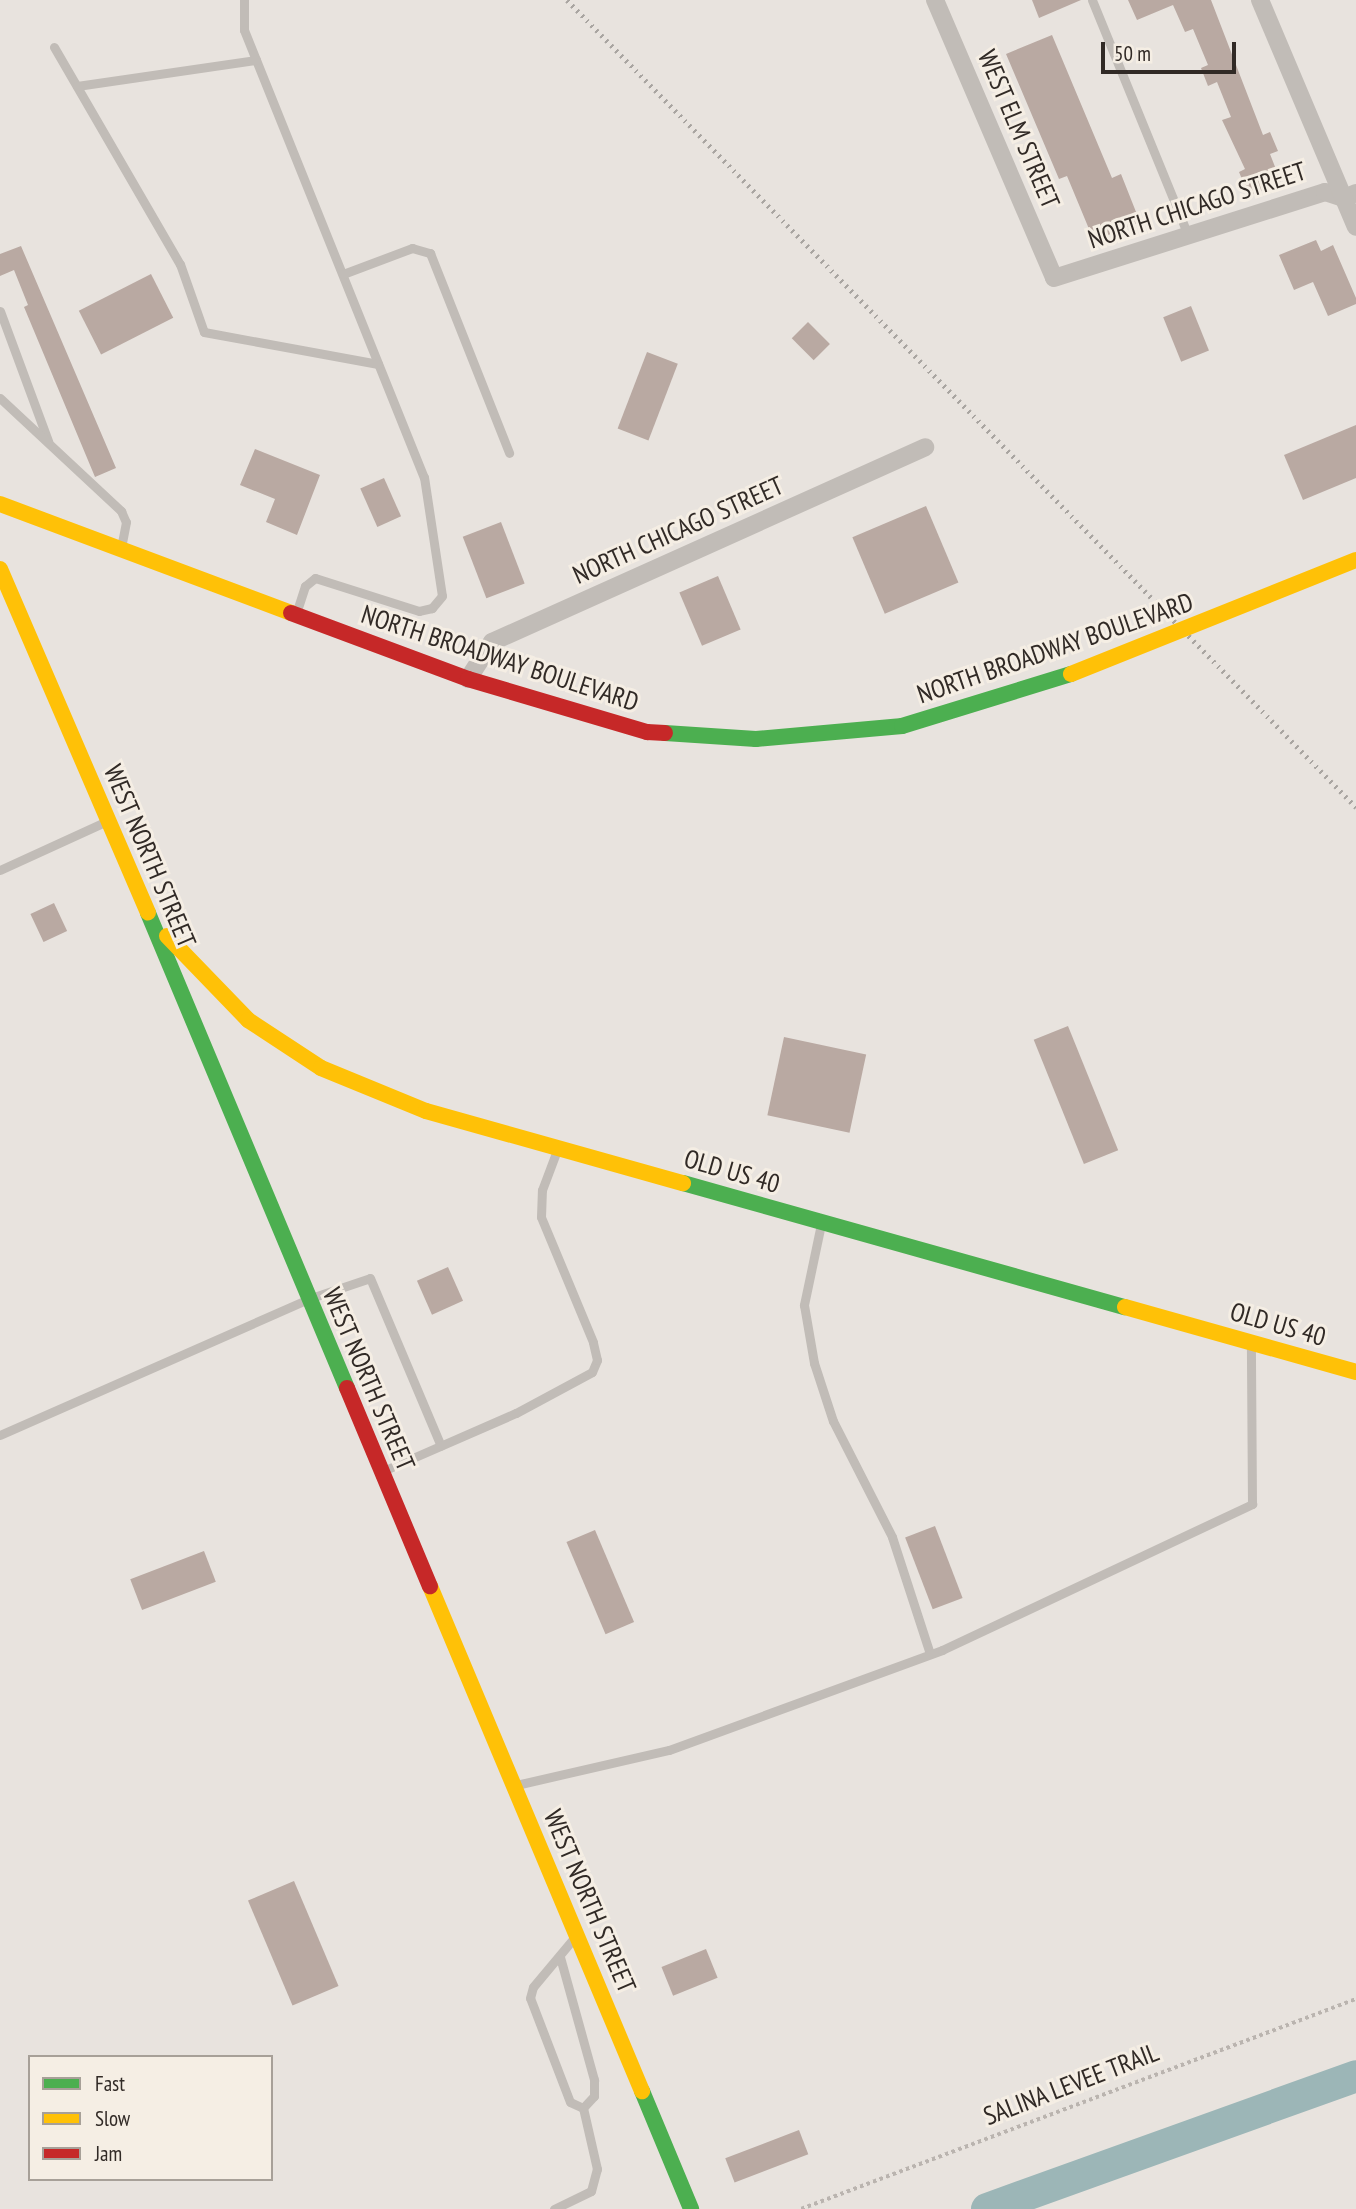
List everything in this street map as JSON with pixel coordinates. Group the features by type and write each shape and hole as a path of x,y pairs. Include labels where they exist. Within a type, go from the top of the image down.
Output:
{"street":[{"name":"WEST ELM STREET","path":"935,0 1054,278"},
{"path":"1260,0 1350,196 1356,227"},
{"name":"NORTH CHICAGO STREET","path":"1054,278 1325,191 1350,196"},
{"name":"NORTH CHICAGO STREET","path":"468,679 492,642 925,447"},
{"name":"NORTH BROADWAY BOULEVARD","path":"0,504 468,679 647,732 755,739 902,726 1071,674 1356,560"},
{"name":"WEST NORTH STREET","path":"0,569 150,917 691,2209"},
{"name":"OLD US 40","path":"150,917 191,965 248,1020 320,1068 426,1111 1356,1372"}],"lane":[{"path":"244,0 242,20 256,60 424,477 442,596 432,608 419,611 315,578 304,586 296,615"},
{"path":"1092,0 1188,235"},
{"path":"54,47 180,264 204,332 379,364"},
{"path":"77,86 256,60"},
{"path":"342,274 412,248 430,253 509,453"},
{"path":"0,311 49,443"},
{"path":"0,398 121,511 126,522 121,549"},
{"path":"0,870 109,820"},
{"path":"382,1472 578,1383 592,1373 597,1360 541,1217 542,1190 558,1148"},
{"path":"822,1222 804,1305 814,1363 833,1421 892,1537 930,1654"},
{"path":"0,1435 309,1299 370,1278 441,1446"},
{"path":"514,1786 669,1750 930,1654 1252,1504 1251,1342"},
{"path":"577,1934 561,1957 533,1987 531,2010 570,2102 583,2108"},
{"path":"561,1957 594,2080 594,2096 583,2108"},
{"path":"554,2209 591,2190 597,2169 583,2108"}],"path":[{"name":"SALINA LEVEE TRAIL","path":"801,2209 1356,1999"}],"building":[{"path":"1032,0 1081,0 1039,18"},
{"path":"1128,0 1211,0 1263,135 1270,132 1278,151 1270,154 1281,182 1249,196 1239,172 1245,169 1222,120 1231,117 1217,82 1208,86 1201,68 1208,65 1193,29 1185,32 1173,5 1137,20"},
{"path":"1052,35 1112,178 1121,174 1140,222 1094,241 1067,176 1059,179 1006,54"},
{"path":"1316,240 1321,251 1333,245 1356,298 1356,304 1328,316 1313,282 1294,290 1279,255"},
{"path":"21,246 116,468 95,477 24,307 28,305 14,270 0,276 0,254"},
{"path":"151,274 173,318 101,354 79,311"},
{"path":"1191,306 1209,351 1181,362 1163,317"},
{"path":"808,322 830,344 814,360 792,338"},
{"path":"647,352 678,364 648,440 618,429"},
{"path":"1356,425 1356,478 1303,500 1284,455"},
{"path":"255,449 320,475 297,535 266,522 275,499 240,485"},
{"path":"384,478 401,516 377,527 360,489"},
{"path":"926,506 958,582 885,614 852,537"},
{"path":"501,522 525,584 486,598 463,537"},
{"path":"718,576 741,629 702,646 679,592"},
{"path":"54,903 67,931 44,942 30,914"},
{"path":"1068,1026 1118,1150 1084,1164 1034,1040"},
{"path":"784,1037 866,1054 850,1133 767,1115"},
{"path":"448,1267 463,1301 432,1315 417,1281"},
{"path":"935,1526 963,1598 933,1609 905,1537"},
{"path":"595,1530 634,1622 606,1634 566,1542"},
{"path":"204,1551 216,1582 142,1610 130,1579"},
{"path":"294,1881 339,1986 293,2005 248,1901"},
{"path":"706,1949 718,1978 673,1996 661,1967"},
{"path":"799,2130 808,2154 735,2183 725,2158"}],"waterway":[{"path":"987,2209 1356,2076"}],"railway":[{"path":"567,0 1356,807"}],"traffic: fast":[{"path":"665,733 756,739 902,726 1071,674"},
{"path":"148,913 347,1388"},
{"path":"683,1183 1125,1307"},
{"path":"642,2091 691,2209"}],"traffic: slow":[{"path":"0,504 291,613"},
{"path":"1071,674 1356,560"},
{"path":"0,569 148,913"},
{"path":"167,936 248,1020 321,1068 426,1111 683,1183"},
{"path":"1125,1307 1356,1372"},
{"path":"430,1586 642,2091"}],"traffic: jam":[{"path":"291,613 468,679 647,732 665,733"},
{"path":"347,1388 430,1586"}]}
